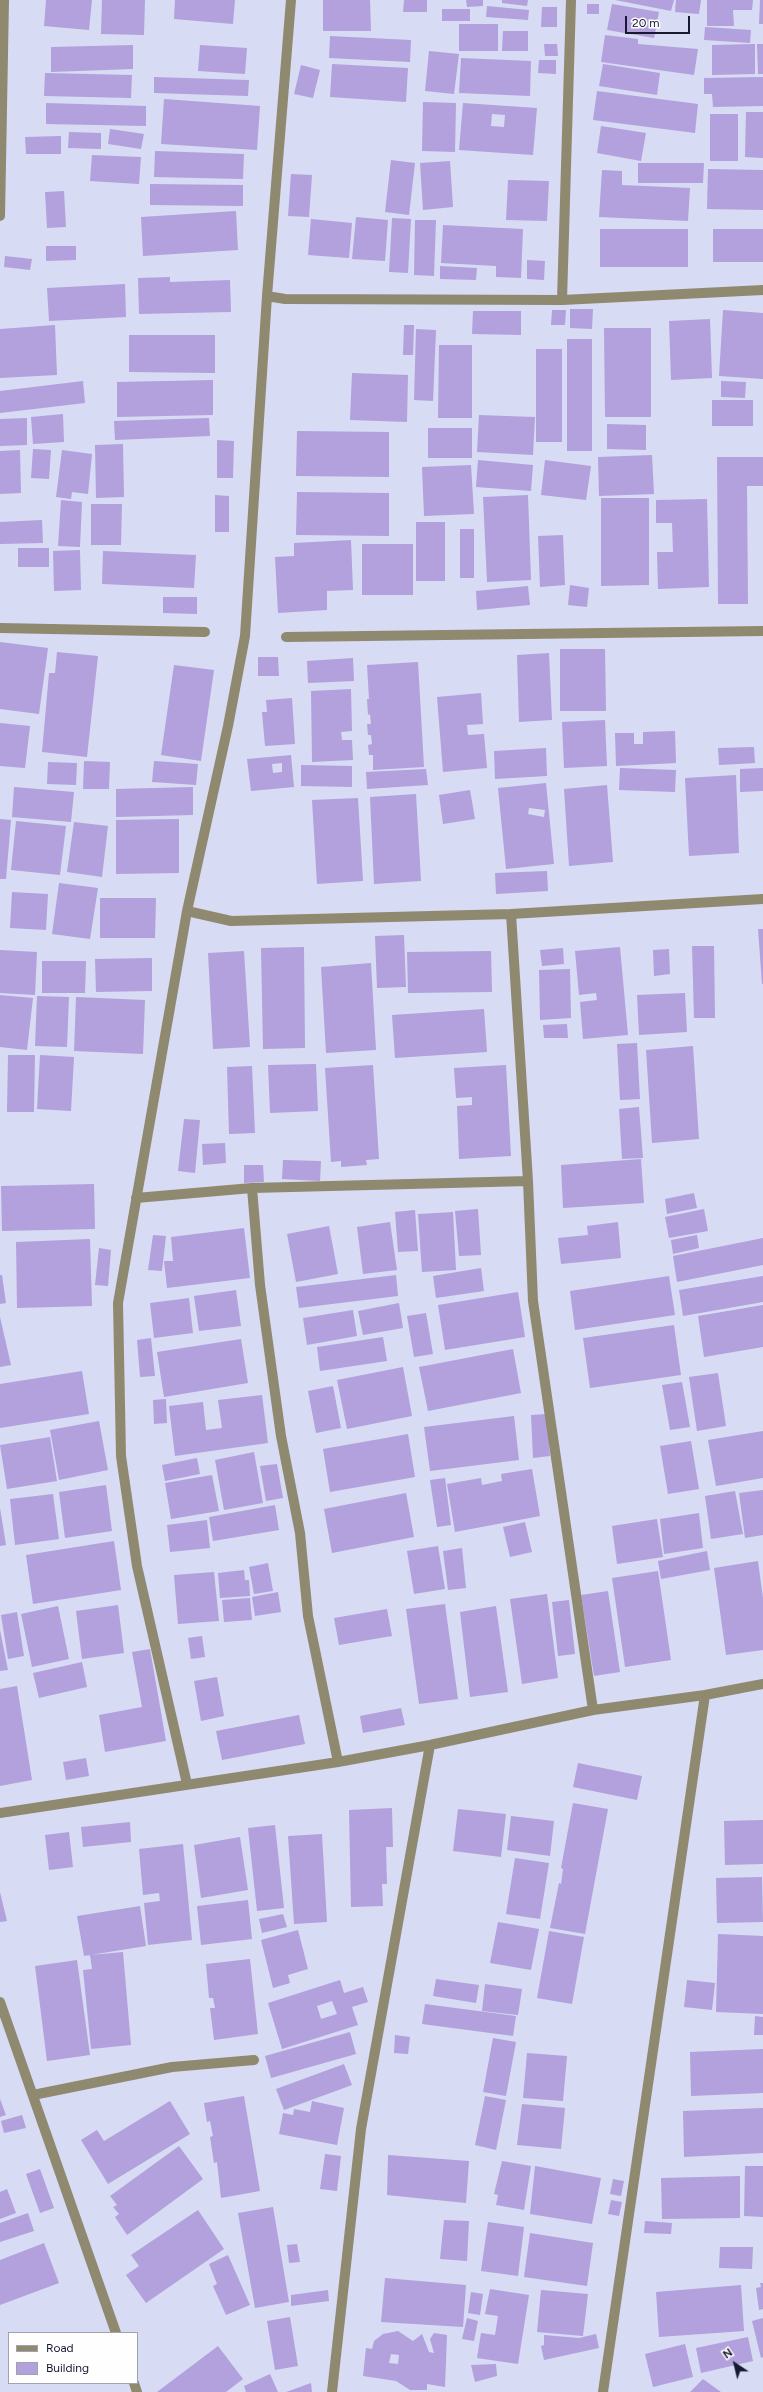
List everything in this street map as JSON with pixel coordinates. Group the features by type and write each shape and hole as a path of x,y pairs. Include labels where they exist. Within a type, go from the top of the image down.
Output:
{"street":[{"path":"0,216 4,0"},
{"path":"187,1784 138,1566 121,1456 118,1303 188,911 228,726 245,636 267,296 291,0"},
{"path":"562,300 571,0"},
{"path":"267,296 285,299 562,300 763,290"},
{"path":"0,628 205,632"},
{"path":"286,637 763,631"},
{"path":"188,911 231,921 511,914 763,899"},
{"path":"511,914 528,1181 533,1301 593,1710"},
{"path":"136,1198 252,1188 528,1181"},
{"path":"252,1188 260,1285 281,1436 300,1533 308,1616 338,1762"},
{"path":"0,1813 338,1762 430,1745 593,1710 705,1695 763,1684"},
{"path":"603,2392 705,1695"},
{"path":"332,2392 361,2129 430,1745"},
{"path":"0,2002 116,2332"},
{"path":"33,2095 172,2067 254,2060"}],"building":[{"path":"46,0 92,0 89,30 44,26"},
{"path":"102,0 145,0 144,35 101,34"},
{"path":"175,0 235,0 233,24 174,19"},
{"path":"323,0 370,0 371,31 323,31"},
{"path":"404,0 427,0 427,12 403,12"},
{"path":"466,0 483,0 483,6 467,7"},
{"path":"502,0 528,0 527,6 502,3"},
{"path":"615,0 674,0 671,11"},
{"path":"676,0 701,0 699,14 675,12"},
{"path":"707,0 753,0 752,10 733,10 734,26 707,26"},
{"path":"760,0 763,0 763,24 759,24"},
{"path":"587,4 599,4 599,14 587,14"},
{"path":"612,4 659,12 654,38 607,30"},
{"path":"487,6 529,10 528,20 486,17"},
{"path":"542,7 557,7 557,27 541,27"},
{"path":"442,9 470,9 470,21 442,21"},
{"path":"459,24 498,24 498,51 459,51"},
{"path":"705,27 751,30 750,43 704,40"},
{"path":"503,31 528,31 528,51 502,51"},
{"path":"605,35 638,39 638,44 698,49 694,75 601,62"},
{"path":"330,36 411,40 410,62 329,58"},
{"path":"544,44 557,44 558,56 545,56"},
{"path":"755,44 755,74 712,75 712,45"},
{"path":"757,44 763,44 763,74 758,74"},
{"path":"133,45 133,69 51,72 51,47"},
{"path":"200,45 247,48 245,74 198,71"},
{"path":"429,51 459,54 454,94 425,91"},
{"path":"461,58 531,61 530,96 459,93"},
{"path":"539,60 556,60 556,74 538,73"},
{"path":"332,64 408,68 406,102 330,97"},
{"path":"603,64 660,73 657,95 599,86"},
{"path":"301,65 320,70 313,98 294,94"},
{"path":"45,73 132,75 131,98 44,96"},
{"path":"154,77 249,80 248,96 154,93"},
{"path":"763,77 763,106 713,107 712,94 704,94 704,78"},
{"path":"597,91 698,104 695,133 593,120"},
{"path":"164,99 260,106 257,150 161,144"},
{"path":"423,102 456,103 455,152 422,151"},
{"path":"46,103 146,106 146,126 46,124"},
{"path":"463,103 537,108 533,155 459,150","holes":["492,114 505,115 504,127 491,126"]},
{"path":"746,112 763,112 763,158 745,157"},
{"path":"710,114 738,114 738,161 710,161"},
{"path":"601,126 646,133 641,161 597,153"},
{"path":"110,129 144,134 141,149 108,144"},
{"path":"69,132 101,133 101,149 68,148"},
{"path":"61,136 61,154 26,154 25,137"},
{"path":"155,151 244,154 243,179 154,177"},
{"path":"92,155 141,157 139,184 90,181"},
{"path":"391,160 415,163 409,215 385,212"},
{"path":"450,161 453,207 423,210 420,163"},
{"path":"638,163 704,163 703,183 638,183"},
{"path":"708,169 763,170 763,210 707,209"},
{"path":"602,170 622,171 622,185 690,188 688,221 599,217"},
{"path":"291,174 312,175 309,217 288,216"},
{"path":"508,180 549,181 547,221 506,220"},
{"path":"150,184 243,185 243,206 150,205"},
{"path":"64,191 66,227 47,228 45,192"},
{"path":"236,211 238,250 143,256 141,217"},
{"path":"356,217 388,220 385,261 352,259"},
{"path":"392,218 411,219 408,273 389,272"},
{"path":"311,219 352,223 349,258 308,255"},
{"path":"415,220 436,220 434,276 414,275"},
{"path":"443,225 523,229 521,278 496,277 496,266 441,263"},
{"path":"600,229 688,229 688,267 600,267"},
{"path":"713,229 763,229 763,262 713,262"},
{"path":"46,246 76,246 76,260 46,261"},
{"path":"5,256 32,259 30,270 4,267"},
{"path":"527,260 545,261 544,280 527,279"},
{"path":"440,266 477,268 476,280 440,279"},
{"path":"170,277 170,282 230,280 231,312 139,314 138,278"},
{"path":"125,284 126,317 49,321 47,288"},
{"path":"570,309 593,309 592,329 570,328"},
{"path":"552,310 566,310 565,325 551,325"},
{"path":"723,310 763,313 763,379 719,376"},
{"path":"473,311 521,311 521,335 472,334"},
{"path":"710,319 712,378 671,380 669,321"},
{"path":"55,325 57,375 0,378 0,329"},
{"path":"404,325 414,325 413,355 403,355"},
{"path":"604,328 651,328 651,417 605,417"},
{"path":"416,329 436,330 433,401 414,400"},
{"path":"129,335 215,335 215,373 129,372"},
{"path":"567,339 592,339 592,451 567,451"},
{"path":"439,345 472,345 472,418 438,418"},
{"path":"536,349 562,349 562,442 536,442"},
{"path":"352,373 408,375 407,422 350,420"},
{"path":"213,380 213,415 117,417 117,382"},
{"path":"83,381 85,403 0,413 0,391"},
{"path":"721,381 746,382 745,398 721,397"},
{"path":"712,400 753,400 753,426 712,426"},
{"path":"63,414 64,442 33,444 31,417"},
{"path":"479,415 535,417 533,455 477,452"},
{"path":"27,418 27,445 0,446 0,419"},
{"path":"209,418 210,436 115,440 114,421"},
{"path":"607,424 646,425 646,450 607,449"},
{"path":"428,428 472,428 472,458 428,458"},
{"path":"297,431 389,432 389,477 296,476"},
{"path":"217,440 234,441 233,478 217,478"},
{"path":"123,444 124,497 96,498 95,445"},
{"path":"33,449 51,450 49,479 31,478"},
{"path":"20,450 21,493 0,494 0,451"},
{"path":"62,450 92,454 88,494 72,492 71,499 56,497"},
{"path":"652,455 654,494 599,496 598,457"},
{"path":"717,457 763,457 763,486 747,486 748,604 718,604"},
{"path":"478,460 533,465 531,491 476,487"},
{"path":"545,460 591,466 586,500 541,495"},
{"path":"471,465 474,514 424,516 422,467"},
{"path":"297,492 389,493 389,536 296,535"},
{"path":"215,495 229,496 229,532 215,532"},
{"path":"528,495 531,580 487,582 483,497"},
{"path":"601,498 649,498 649,585 601,586"},
{"path":"707,499 709,587 658,589 657,552 673,552 672,523 656,523 656,500"},
{"path":"61,500 82,502 80,547 58,546"},
{"path":"91,504 122,504 121,545 91,545"},
{"path":"42,520 43,543 0,544 0,522"},
{"path":"416,522 445,522 445,581 416,581"},
{"path":"460,529 474,529 474,578 460,578"},
{"path":"563,535 565,585 540,587 538,536"},
{"path":"351,540 353,590 327,591 327,610 278,613 275,557 294,556 294,543"},
{"path":"362,544 413,544 413,595 362,595"},
{"path":"18,548 49,548 49,567 18,567"},
{"path":"80,550 81,590 54,591 53,551"},
{"path":"103,551 196,555 194,588 102,584"},
{"path":"570,585 589,588 587,607 568,605"},
{"path":"528,586 530,605 477,610 476,591"},
{"path":"163,597 197,597 197,614 163,613"},
{"path":"0,642 48,648 39,714 0,709"},
{"path":"560,649 605,649 606,711 560,711"},
{"path":"57,652 98,656 87,757 42,752 49,673 55,673"},
{"path":"549,653 552,720 519,722 517,655"},
{"path":"258,657 278,657 279,676 258,676"},
{"path":"353,658 354,681 308,683 307,661"},
{"path":"418,662 424,767 373,770 373,755 369,755 368,745 372,744 371,735 368,735 367,724 371,724 370,714 368,715 367,699 369,699 367,665"},
{"path":"174,665 214,670 201,761 161,755"},
{"path":"351,689 352,731 341,732 342,740 352,740 353,760 312,762 311,691"},
{"path":"481,693 483,724 467,725 468,735 484,734 487,768 443,772 437,697"},
{"path":"292,698 295,744 265,746 262,712 267,712 266,700"},
{"path":"605,720 607,766 564,768 562,722"},
{"path":"0,723 30,726 25,768 0,766"},
{"path":"675,731 676,763 616,766 615,733 634,733 634,744 643,744 643,732"},
{"path":"754,747 755,763 719,765 718,748"},
{"path":"546,748 547,776 495,779 494,751"},
{"path":"291,755 294,787 251,791 247,759","holes":["282,763 282,772 273,773 272,764"]},
{"path":"84,761 110,762 109,789 83,789"},
{"path":"154,761 198,764 196,785 152,782"},
{"path":"48,762 77,763 76,785 47,784"},
{"path":"301,765 352,766 352,787 301,786"},
{"path":"620,768 676,770 675,792 619,790"},
{"path":"763,768 763,791 740,792 740,769"},
{"path":"426,769 428,785 367,789 366,772"},
{"path":"736,775 739,853 689,856 685,778"},
{"path":"546,783 554,864 506,869 498,788","holes":["529,808 545,810 544,817 528,814"]},
{"path":"607,785 613,862 569,866 564,789"},
{"path":"14,787 74,792 71,822 12,817"},
{"path":"193,787 193,815 116,817 116,789"},
{"path":"470,790 475,819 443,824 439,795"},
{"path":"416,794 421,881 374,884 370,797"},
{"path":"358,798 363,881 317,884 312,800"},
{"path":"0,819 11,820 6,879 0,879"},
{"path":"179,819 179,873 116,874 116,820"},
{"path":"16,821 66,826 60,875 11,870"},
{"path":"74,822 108,826 102,877 67,872"},
{"path":"547,871 548,891 496,894 495,873"},
{"path":"59,883 98,888 90,939 52,934"},
{"path":"12,892 48,894 46,930 10,928"},
{"path":"100,898 156,898 155,938 100,938"},
{"path":"758,929 763,929 763,984 762,984"},
{"path":"404,935 406,987 377,988 375,936"},
{"path":"692,946 714,946 715,1018 694,1018"},
{"path":"304,947 305,1048 263,1049 261,948"},
{"path":"620,947 628,1035 583,1039 580,1002 597,1000 596,993 579,995 575,951"},
{"path":"563,948 564,964 542,966 540,950"},
{"path":"669,949 670,974 654,976 653,950"},
{"path":"0,950 37,952 35,995 0,993"},
{"path":"244,951 250,1047 213,1049 208,953"},
{"path":"491,951 492,992 408,993 407,952"},
{"path":"152,958 152,991 96,992 95,959"},
{"path":"42,961 86,961 85,993 42,993"},
{"path":"371,963 376,1050 326,1053 321,967"},
{"path":"570,969 571,1018 540,1020 539,970"},
{"path":"685,993 687,1032 639,1035 637,995"},
{"path":"0,995 33,998 27,1050 0,1047"},
{"path":"37,996 69,997 67,1047 35,1046"},
{"path":"76,997 145,1000 143,1054 74,1051"},
{"path":"484,1009 487,1052 395,1058 392,1015"},
{"path":"567,1024 568,1038 544,1038 543,1025"},
{"path":"637,1043 640,1099 620,1100 617,1044"},
{"path":"693,1046 699,1139 652,1143 646,1050"},
{"path":"8,1055 35,1055 34,1112 7,1112"},
{"path":"40,1055 74,1057 71,1111 37,1109"},
{"path":"316,1064 318,1111 270,1113 268,1065"},
{"path":"373,1065 379,1159 366,1160 367,1165 341,1167 341,1161 331,1162 325,1068"},
{"path":"506,1065 511,1156 459,1159 457,1106 472,1105 472,1097 456,1098 454,1068"},
{"path":"252,1066 255,1133 229,1134 227,1067"},
{"path":"639,1107 643,1158 622,1159 619,1109"},
{"path":"184,1119 200,1120 195,1173 178,1171"},
{"path":"225,1143 226,1163 203,1165 202,1144"},
{"path":"641,1159 644,1203 563,1208 561,1165"},
{"path":"283,1160 321,1161 320,1181 282,1179"},
{"path":"244,1165 263,1165 264,1182 244,1183"},
{"path":"94,1184 95,1229 2,1231 1,1186"},
{"path":"694,1193 697,1208 667,1214 665,1199"},
{"path":"478,1209 481,1255 459,1256 455,1211"},
{"path":"704,1209 708,1231 669,1238 665,1217"},
{"path":"415,1210 418,1251 398,1252 395,1212"},
{"path":"453,1212 456,1270 422,1272 418,1214"},
{"path":"390,1222 397,1270 363,1274 357,1227"},
{"path":"618,1222 621,1258 561,1264 558,1238 588,1235 587,1226"},
{"path":"329,1226 338,1274 296,1282 287,1234"},
{"path":"244,1228 250,1278 167,1288 164,1261 173,1261 171,1237"},
{"path":"153,1235 166,1236 162,1271 148,1270"},
{"path":"697,1235 699,1248 673,1254 671,1240"},
{"path":"763,1238 763,1265 677,1282 673,1256"},
{"path":"90,1239 92,1306 17,1308 16,1242"},
{"path":"99,1248 111,1250 108,1286 95,1285"},
{"path":"481,1268 484,1291 436,1298 433,1276"},
{"path":"0,1275 2,1275 6,1303 0,1304"},
{"path":"396,1275 398,1296 299,1308 296,1287"},
{"path":"669,1276 675,1315 575,1330 570,1291"},
{"path":"763,1276 763,1302 683,1316 679,1290"},
{"path":"236,1290 241,1326 199,1331 194,1296"},
{"path":"518,1292 525,1337 445,1350 438,1305"},
{"path":"189,1298 193,1333 154,1338 150,1303"},
{"path":"399,1303 403,1328 363,1335 358,1311"},
{"path":"763,1305 763,1347 704,1357 698,1316"},
{"path":"353,1310 357,1336 307,1345 303,1318"},
{"path":"426,1313 433,1354 414,1357 407,1316"},
{"path":"0,1317 11,1365 0,1367"},
{"path":"674,1325 681,1375 590,1388 583,1338"},
{"path":"383,1337 387,1361 320,1371 317,1347"},
{"path":"151,1338 155,1376 140,1377 137,1340"},
{"path":"241,1339 248,1383 164,1397 157,1352"},
{"path":"513,1349 521,1393 428,1411 419,1367"},
{"path":"403,1367 412,1416 347,1429 337,1380"},
{"path":"82,1371 89,1414 0,1428 0,1384"},
{"path":"718,1373 726,1426 697,1431 689,1377"},
{"path":"682,1382 690,1427 670,1430 662,1385"},
{"path":"333,1386 341,1428 316,1433 308,1391"},
{"path":"262,1395 268,1443 175,1456 169,1406 203,1402 206,1430 222,1428 218,1400"},
{"path":"166,1399 167,1423 154,1424 153,1400"},
{"path":"547,1414 550,1456 533,1458 531,1415"},
{"path":"514,1416 519,1460 430,1471 424,1427"},
{"path":"99,1421 108,1470 59,1480 50,1430"},
{"path":"763,1431 763,1478 716,1486 708,1440"},
{"path":"408,1434 415,1477 330,1492 323,1449"},
{"path":"50,1437 57,1481 7,1489 0,1445"},
{"path":"691,1441 699,1489 668,1494 660,1446"},
{"path":"254,1452 263,1503 224,1510 215,1460"},
{"path":"197,1458 200,1474 165,1481 162,1465"},
{"path":"277,1464 283,1498 266,1501 260,1466"},
{"path":"532,1469 540,1516 455,1532 447,1484 481,1478 482,1485 502,1481 501,1474"},
{"path":"212,1475 219,1511 171,1519 165,1483"},
{"path":"445,1478 451,1525 437,1527 430,1480"},
{"path":"106,1485 112,1531 65,1538 59,1492"},
{"path":"763,1490 763,1535 745,1538 739,1493"},
{"path":"735,1491 743,1534 711,1539 705,1496"},
{"path":"406,1493 414,1537 332,1553 324,1509"},
{"path":"53,1494 59,1539 15,1545 10,1499"},
{"path":"275,1505 279,1530 213,1541 209,1517"},
{"path":"0,1508 6,1545 0,1546"},
{"path":"699,1513 703,1548 664,1554 660,1519"},
{"path":"657,1519 663,1557 617,1564 612,1526"},
{"path":"207,1520 210,1548 170,1552 167,1525"},
{"path":"525,1522 532,1552 510,1557 503,1527"},
{"path":"114,1541 121,1590 33,1604 26,1555"},
{"path":"438,1546 445,1589 414,1594 407,1551"},
{"path":"462,1548 466,1588 448,1590 443,1551"},
{"path":"707,1551 710,1570 661,1579 658,1561"},
{"path":"758,1561 763,1598 763,1650 726,1655 714,1568"},
{"path":"268,1563 273,1591 254,1594 249,1567"},
{"path":"244,1570 245,1580 249,1580 250,1596 220,1598 218,1573"},
{"path":"658,1571 671,1660 625,1667 612,1578"},
{"path":"214,1572 219,1621 178,1624 174,1575"},
{"path":"608,1591 620,1672 594,1676 581,1595"},
{"path":"278,1592 281,1612 255,1616 252,1597"},
{"path":"547,1594 558,1678 522,1684 510,1599"},
{"path":"250,1598 252,1620 224,1622 222,1600"},
{"path":"569,1600 575,1654 558,1656 552,1602"},
{"path":"445,1604 458,1699 419,1704 406,1609"},
{"path":"118,1605 124,1653 82,1659 76,1611"},
{"path":"58,1606 69,1659 32,1667 21,1614"},
{"path":"496,1606 508,1692 470,1697 460,1612"},
{"path":"387,1609 392,1636 339,1645 334,1618"},
{"path":"17,1612 24,1656 8,1659 1,1615"},
{"path":"0,1630 8,1670 0,1671"},
{"path":"202,1636 205,1657 191,1659 188,1638"},
{"path":"150,1649 166,1741 105,1752 99,1715 142,1707 132,1652"},
{"path":"82,1662 87,1687 39,1698 33,1673"},
{"path":"217,1677 224,1716 201,1721 194,1681"},
{"path":"17,1686 32,1780 0,1786 0,1689"},
{"path":"401,1708 405,1725 363,1733 360,1716"},
{"path":"299,1715 305,1744 222,1760 216,1731"},
{"path":"86,1758 89,1776 66,1780 63,1762"},
{"path":"578,1763 642,1776 637,1800 573,1787"},
{"path":"573,1803 608,1809 585,1934 550,1928 559,1883 561,1884 563,1869 561,1868"},
{"path":"392,1808 393,1847 386,1847 387,1884 382,1884 383,1906 351,1907 349,1810"},
{"path":"458,1809 506,1814 501,1857 453,1851"},
{"path":"511,1816 554,1821 550,1856 507,1850"},
{"path":"763,1820 763,1864 725,1865 724,1821"},
{"path":"130,1822 131,1842 83,1847 81,1827"},
{"path":"275,1825 284,1908 257,1911 248,1828"},
{"path":"69,1832 73,1867 49,1870 45,1835"},
{"path":"322,1834 327,1922 294,1924 288,1836"},
{"path":"240,1837 248,1890 201,1898 194,1845"},
{"path":"183,1844 192,1940 148,1945 144,1903 160,1901 159,1893 143,1895 139,1849"},
{"path":"515,1858 549,1863 540,1919 506,1914"},
{"path":"762,1877 763,1922 717,1923 716,1878"},
{"path":"0,1892 7,1921 0,1922"},
{"path":"248,1900 252,1939 201,1945 197,1906"},
{"path":"140,1906 146,1946 84,1956 77,1916"},
{"path":"283,1914 287,1927 262,1933 259,1919"},
{"path":"498,1922 539,1929 531,1970 490,1963"},
{"path":"298,1930 308,1969 288,1975 290,1983 273,1988 261,1940"},
{"path":"549,1931 584,1937 572,2004 537,1998"},
{"path":"718,1934 763,1936 763,2014 716,2012"},
{"path":"123,1952 131,2045 91,2049 83,1970 92,1969 90,1955"},
{"path":"250,1959 258,2034 214,2040 210,2008 215,2008 213,1998 209,1998 206,1964"},
{"path":"77,1960 90,2055 47,2061 35,1966"},
{"path":"436,1979 479,1985 476,2003 433,1996"},
{"path":"340,1980 344,1993 363,1987 368,2002 352,2007 358,2025 282,2049 268,2003","holes":["332,2001 337,2014 321,2019 317,2006"]},
{"path":"687,1980 715,1983 712,2010 684,2007"},
{"path":"485,1984 522,1989 518,2015 482,2011"},
{"path":"425,2004 516,2016 513,2036 422,2024"},
{"path":"755,2016 763,2017 763,2035 754,2035"},
{"path":"350,2032 356,2054 271,2078 265,2056"},
{"path":"395,2035 410,2037 408,2054 394,2053"},
{"path":"493,2038 516,2042 506,2096 483,2092"},
{"path":"763,2049 763,2093 691,2096 690,2052"},
{"path":"527,2053 567,2056 563,2101 523,2098"},
{"path":"344,2064 352,2085 284,2110 276,2089"},
{"path":"244,2096 260,2191 221,2198 217,2162 214,2163 210,2137 213,2136 210,2121 207,2122 204,2103"},
{"path":"485,2096 506,2100 496,2150 475,2145"},
{"path":"0,2099 6,2115 0,2117"},
{"path":"170,2101 190,2134 108,2184 81,2140 97,2130 104,2141"},
{"path":"312,2101 344,2108 337,2145 279,2134 283,2113 293,2115 294,2109 310,2112"},
{"path":"522,2104 565,2108 561,2149 517,2145"},
{"path":"763,2108 763,2153 684,2157 683,2111"},
{"path":"22,2115 26,2128 4,2133 1,2121"},
{"path":"179,2146 203,2179 127,2235 115,2217 119,2214 113,2207 117,2205 110,2196"},
{"path":"325,2154 341,2156 337,2191 320,2189"},
{"path":"388,2155 469,2161 466,2203 387,2195"},
{"path":"502,2161 531,2166 524,2210 496,2205 498,2195 494,2194"},
{"path":"535,2166 601,2178 592,2224 530,2214"},
{"path":"745,2166 763,2166 763,2217 744,2216"},
{"path":"40,2169 54,2208 40,2213 26,2174"},
{"path":"740,2176 740,2218 662,2219 661,2178"},
{"path":"613,2179 624,2181 621,2196 610,2194"},
{"path":"7,2189 16,2213 0,2219 0,2192"},
{"path":"611,2200 622,2202 619,2216 608,2214"},
{"path":"273,2207 289,2302 255,2308 238,2213"},
{"path":"198,2210 224,2249 146,2303 126,2275 139,2266 131,2255"},
{"path":"28,2213 34,2231 0,2242 0,2223"},
{"path":"444,2220 469,2221 467,2261 440,2259"},
{"path":"645,2221 672,2223 671,2234 644,2233"},
{"path":"488,2222 524,2227 518,2276 481,2271"},
{"path":"530,2233 593,2243 587,2286 524,2277"},
{"path":"44,2243 59,2283 0,2305 0,2260"},
{"path":"297,2244 300,2262 289,2263 287,2245"},
{"path":"720,2247 753,2247 752,2269 719,2268"},
{"path":"228,2255 250,2305 226,2315 213,2286 217,2284 209,2264"},
{"path":"385,2278 466,2285 463,2327 381,2322"},
{"path":"760,2283 763,2283 763,2309 759,2310 756,2288 761,2287"},
{"path":"741,2285 744,2331 659,2337 656,2292"},
{"path":"490,2289 529,2295 518,2364 477,2358 481,2333 495,2335 498,2316 485,2314"},
{"path":"328,2290 329,2301 291,2306 291,2295"},
{"path":"541,2290 588,2294 583,2336 537,2332"},
{"path":"471,2292 483,2294 480,2315 468,2313"},
{"path":"290,2317 298,2366 275,2370 267,2321"},
{"path":"467,2318 478,2321 474,2341 462,2339"},
{"path":"763,2318 763,2357 761,2358 752,2321"},
{"path":"398,2331 413,2341 422,2334 429,2352 434,2353 430,2339 434,2333 447,2335 445,2387 427,2384 427,2390 410,2390 396,2381 363,2376 366,2348 372,2349 374,2341 383,2334","holes":["391,2354 399,2355 398,2364 389,2363"]},
{"path":"596,2334 599,2348 544,2360 541,2346 544,2345 544,2335 579,2338"},
{"path":"748,2337 753,2361 701,2373 696,2348"},
{"path":"685,2344 693,2377 653,2387 645,2354"},
{"path":"218,2346 243,2379 226,2392 157,2392"},
{"path":"496,2364 497,2376 475,2382 471,2365"},
{"path":"270,2374 278,2392 246,2392 244,2386"},
{"path":"703,2379 721,2392 690,2392"},
{"path":"311,2383 312,2392 286,2392"}]}
